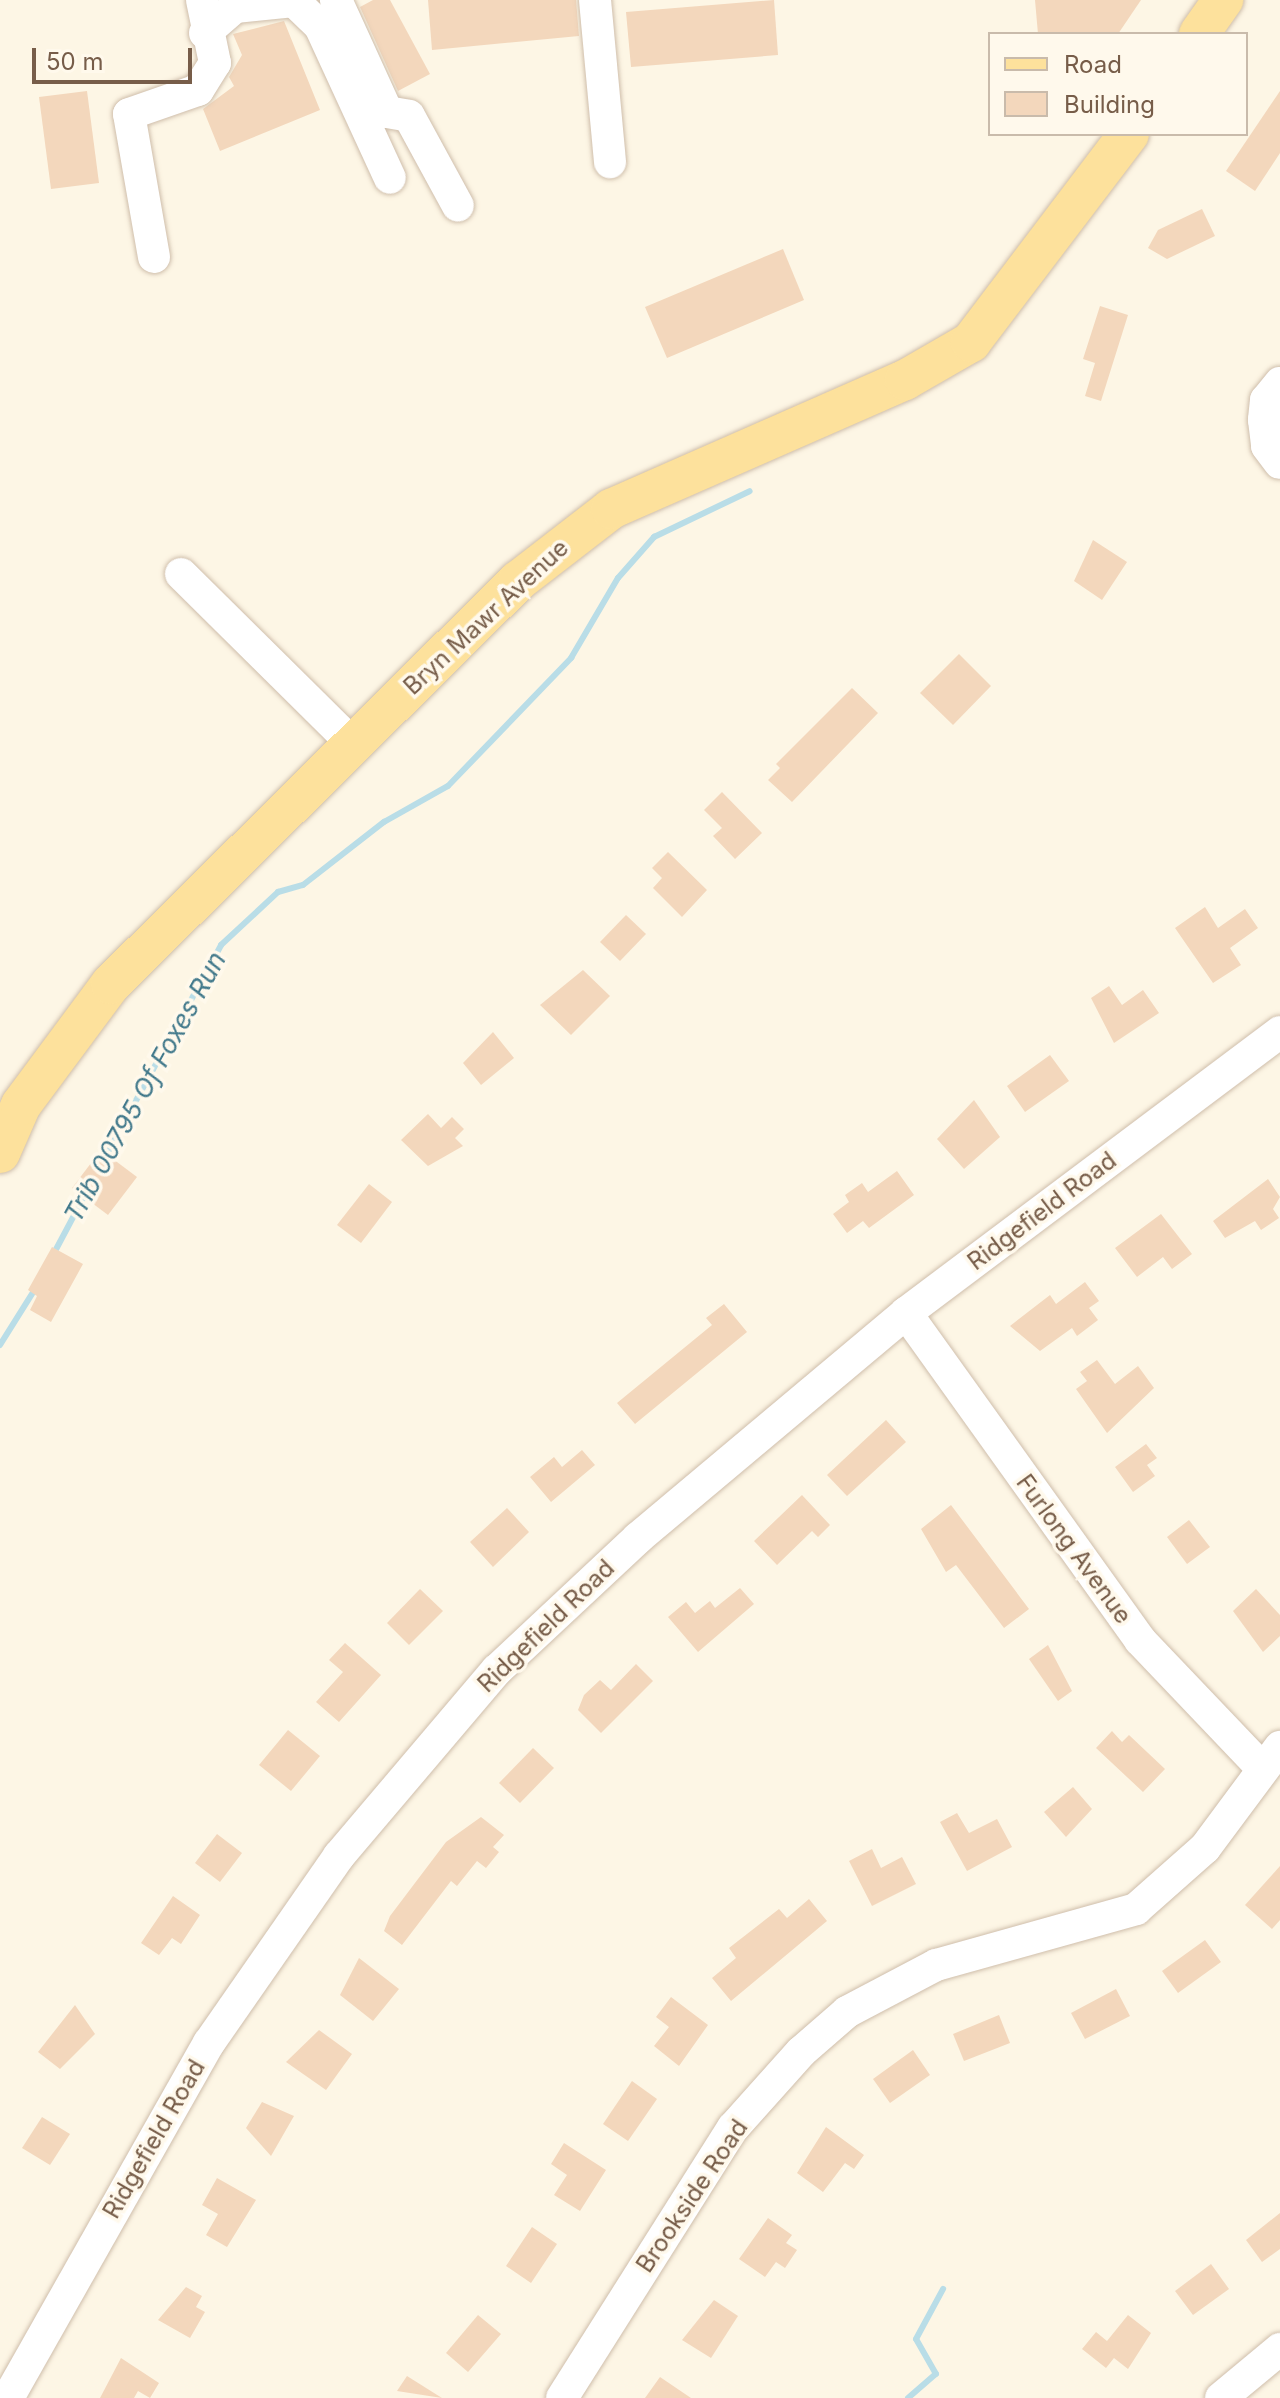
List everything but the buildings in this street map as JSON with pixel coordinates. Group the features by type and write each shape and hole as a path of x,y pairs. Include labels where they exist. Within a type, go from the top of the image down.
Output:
{"main road":[{"path":"1200,32 1223,0"},
{"name":"Bryn Mawr Avenue","path":"0,1153 36,1083 111,984 528,572 611,509 905,380 971,342 1127,136"}],"street":[{"path":"179,0 205,33"},
{"path":"154,257 129,114 198,90 215,63 205,33 202,0"},
{"path":"336,0 387,112 409,116 458,206"},
{"path":"595,0 610,162"},
{"path":"205,33 235,7 294,1 320,26 390,178"},
{"path":"1273,392 1265,435 1280,463"},
{"path":"181,574 353,744"},
{"name":"Ridgefield Road","path":"8,2398 209,2043 339,1856 497,1670 638,1538 906,1313 1280,1032"},
{"name":"Furlong Avenue","path":"906,1313 1140,1640 1271,1758"},
{"name":"Brookside Road","path":"562,2398 733,2128 801,2052 847,2012 936,1965 1136,1909 1205,1848 1271,1758"},
{"path":"1221,2398 1280,2349"}],"waterway":[{"name":"Trib 00795 Of Foxes Run","path":"104,1159 221,945 278,892 303,885 384,822 448,786 571,658 618,578 654,537 750,491"},
{"name":"Trib 00795 Of Foxes Run","path":"53,1255 87,1191"},
{"name":"Trib 00795 Of Foxes Run","path":"0,1345 37,1286"},
{"path":"908,2398 936,2374 916,2339 943,2289"}]}
